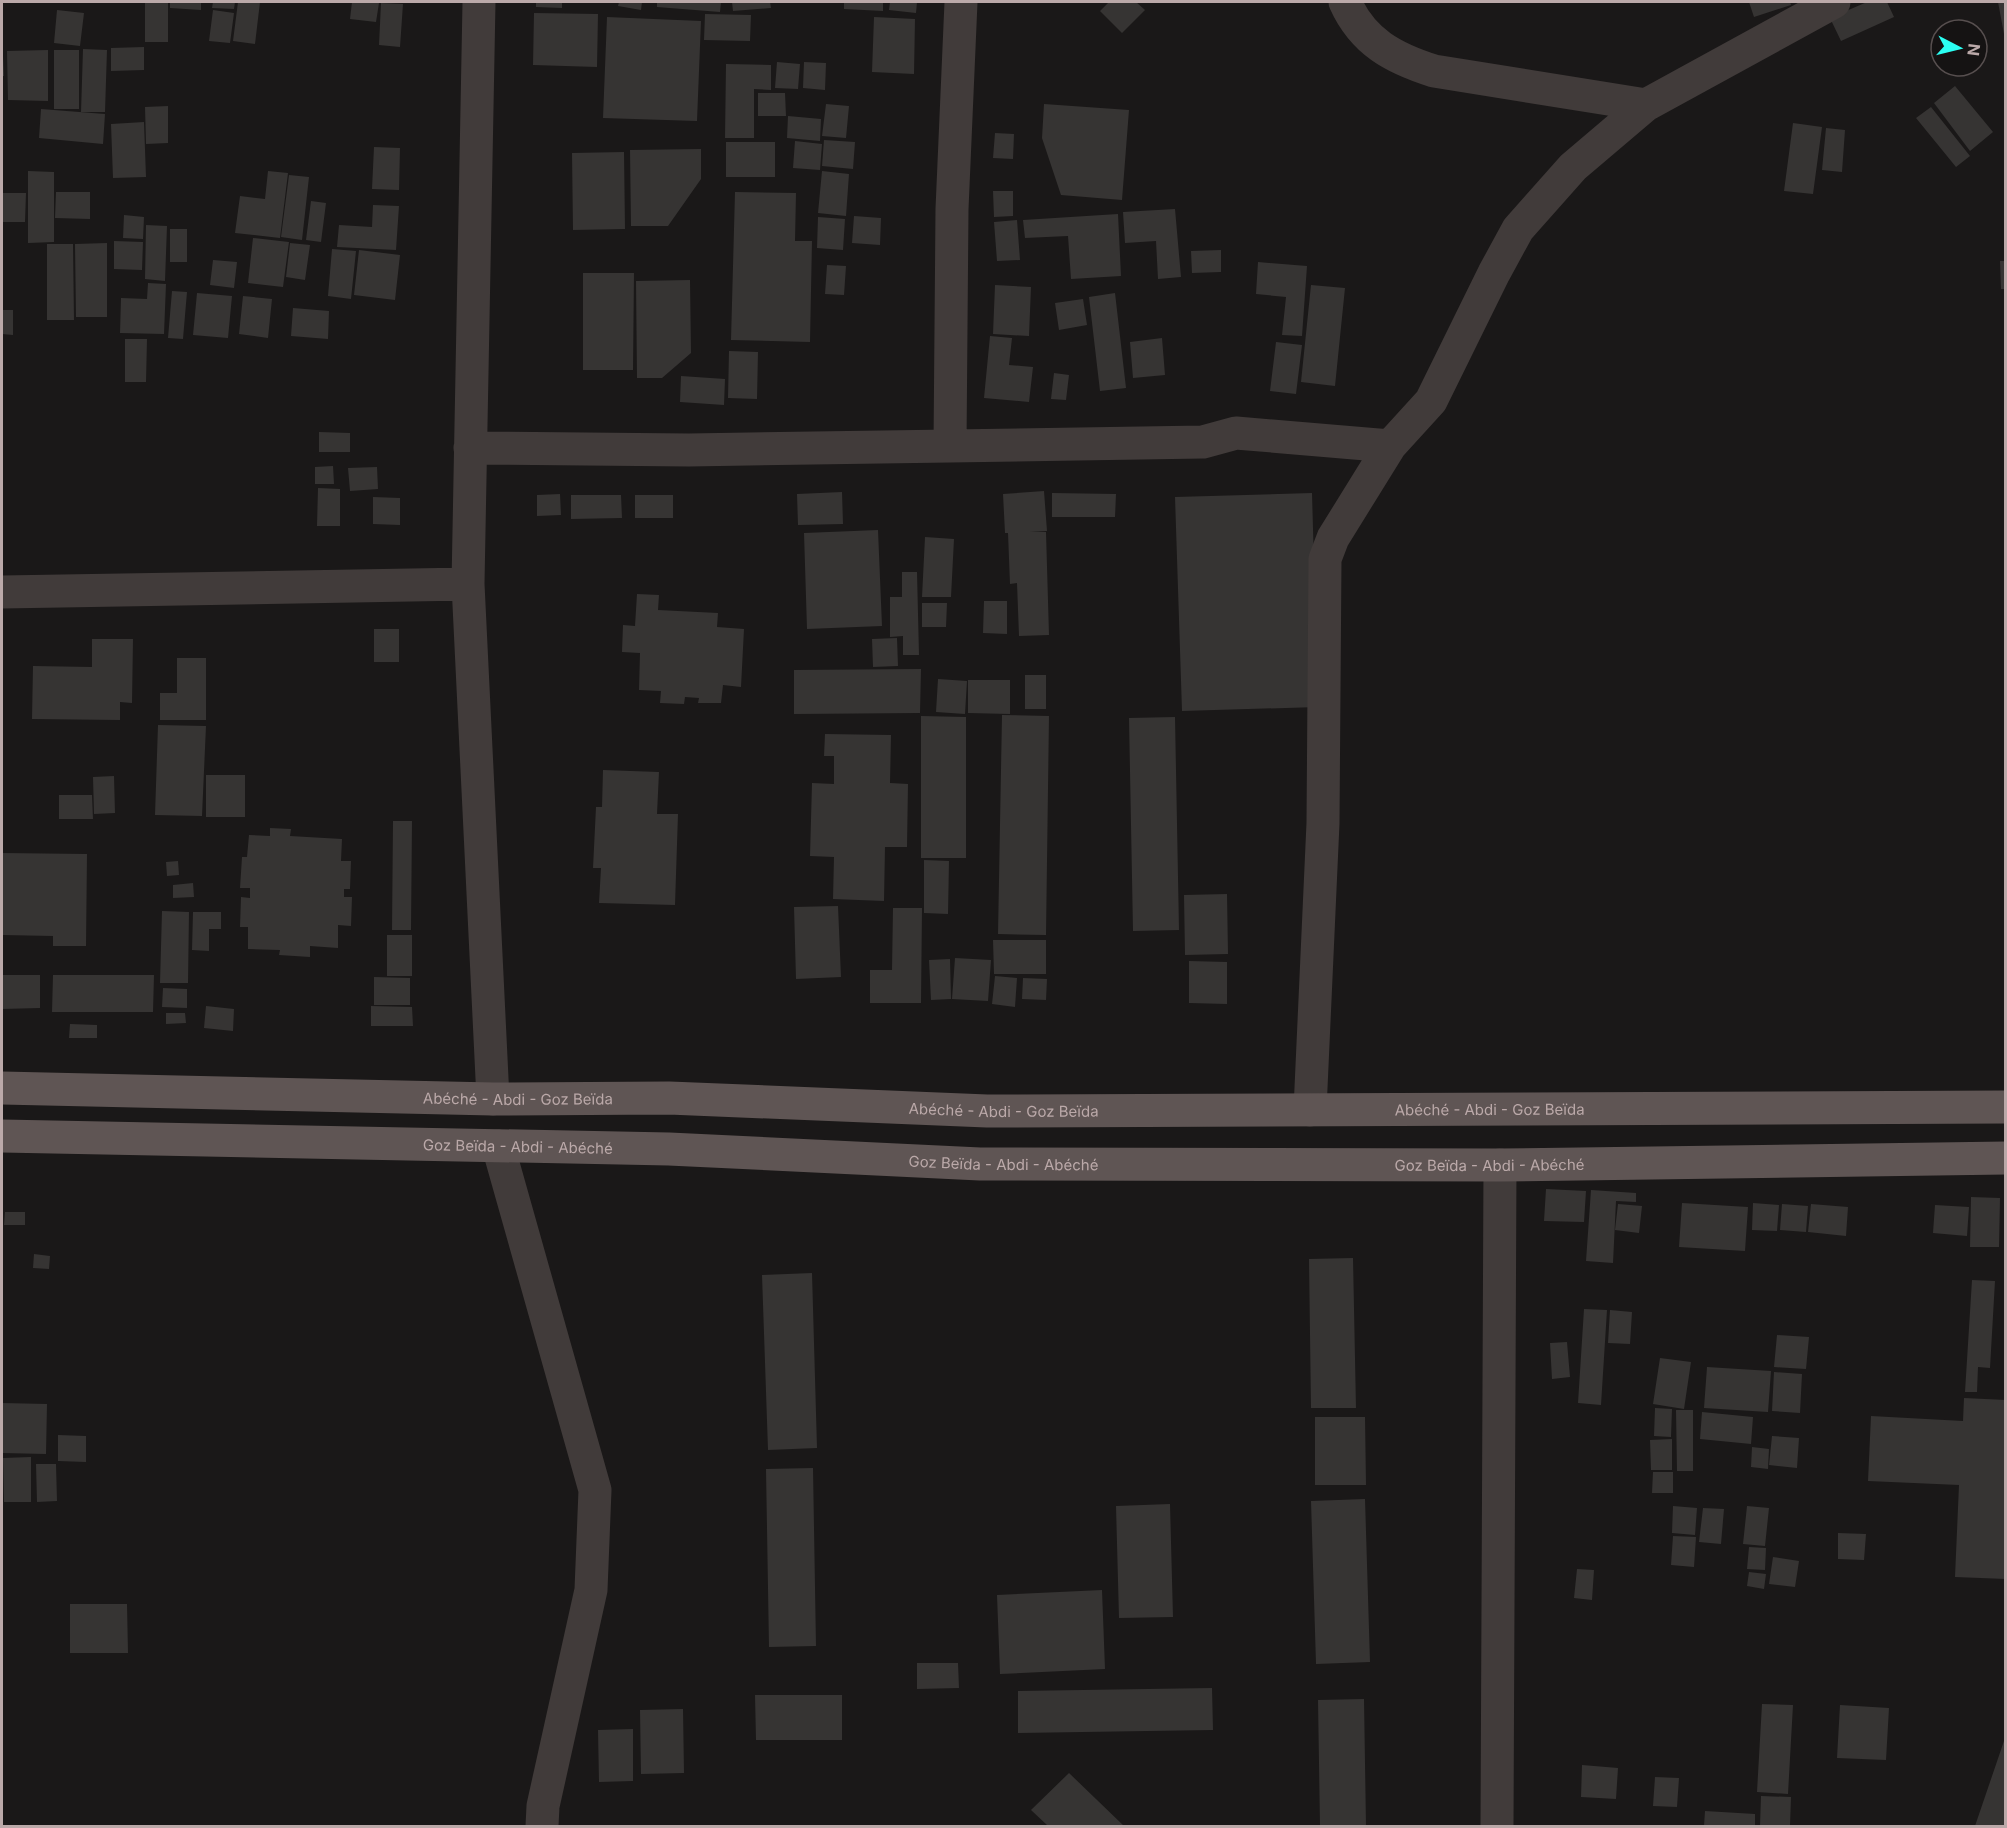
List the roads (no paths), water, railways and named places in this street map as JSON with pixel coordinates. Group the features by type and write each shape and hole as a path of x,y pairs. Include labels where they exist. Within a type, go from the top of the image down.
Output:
{"main road":[{"name":"Abéché - Abdi - Goz Beïda","path":"2,1088 493,1099 669,1098 987,1111 2006,1107"},
{"path":"669,1098 669,1149"},
{"name":"Goz Beïda - Abdi - Abéché","path":"2,1136 669,1149 980,1164 1500,1165 2006,1158"}],"street":[{"path":"479,2 468,584 493,1099"},
{"path":"950,446 952,209 961,2"},
{"path":"1345,2 1367,37 1405,62 1434,71 1646,105"},
{"path":"1310,1110 1323,823 1325,559 1333,538 1390,446 1431,401 1518,229 1573,167 1646,105 1834,2"},
{"path":"470,448 689,450 1203,442 1236,433 1390,446"},
{"path":"2,592 468,584"},
{"path":"498,1146 595,1490 591,1590 543,1806 542,1827"},
{"path":"1497,1827 1500,1165"}]}
